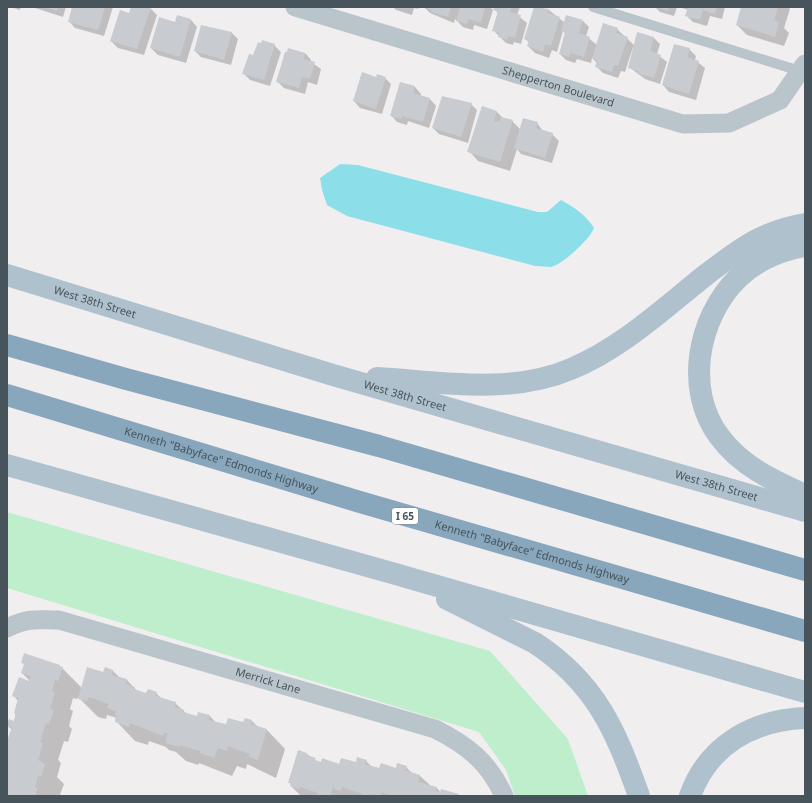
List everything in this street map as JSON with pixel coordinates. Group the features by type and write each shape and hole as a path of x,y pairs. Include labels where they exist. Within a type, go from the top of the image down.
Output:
{"highway":[{"path":"7,345 134,381 379,446 805,570"},
{"name":"Kenneth \"Babyface\" Edmonds Highway","path":"7,396 360,502 805,631"}],"main road":[{"path":"333,375 489,385 530,381 557,374 588,361 618,343 747,244 778,230 805,224"},
{"path":"805,246 783,251 763,260 746,271 731,285 718,303 706,328 700,353 699,366 705,409 710,422 727,446 735,455 757,471 805,495"},
{"name":"West 38th Street","path":"7,276 333,375 805,511"},
{"path":"7,466 392,572 805,692"},
{"path":"392,572 525,638 549,652 575,675 600,706 608,721 624,754 639,796"},
{"path":"690,796 718,751 738,736 763,724 805,718"}],"street":[{"name":"Shepperton Boulevard","path":"295,7 682,124 729,123 780,100 803,67"},
{"name":"Merrick Lane","path":"7,628 14,624 34,619 60,620 435,729 470,749 486,766 504,796"}],"lane":[{"path":"593,7 803,67"}],"green space":[{"path":"7,512 490,651 568,739 588,796 515,796 506,770 479,732 7,588"}],"water":[{"path":"340,164 358,165 538,212 547,212 561,200 579,212 594,228 582,244 556,265 551,267 535,266 347,216 327,205 320,178"}],"building":[{"path":"45,7 58,7 57,11"},
{"path":"72,7 105,7 98,30 68,22"},
{"path":"131,7 151,7 137,49 110,41 120,10 129,13"},
{"path":"424,7 451,7 448,17 431,12 432,10"},
{"path":"460,7 485,7 481,23 468,19 467,24 456,21"},
{"path":"494,7 512,7 510,12 521,15 515,38 508,36 507,40 498,37 499,33 492,31 498,11 493,10"},
{"path":"534,7 549,9 548,13 560,17 551,46 545,44 543,52 527,46 529,41 524,39"},
{"path":"657,7 669,7 668,11"},
{"path":"688,7 717,7 715,14 703,10 700,20 685,16"},
{"path":"741,7 778,7 774,20 779,22 775,37 736,25"},
{"path":"177,15 191,19 180,57 150,48 159,17 175,22"},
{"path":"566,15 583,20 579,33 590,37 584,57 570,53 569,57 559,54 565,32 561,31"},
{"path":"603,23 618,28 616,33 628,37 618,66 614,65 612,72 595,67 597,60 592,58"},
{"path":"201,25 232,32 224,60 194,51"},
{"path":"637,32 654,37 650,51 661,55 654,78 637,73 638,71 628,68"},
{"path":"262,40 275,44 264,80 242,74 249,54 253,55 258,42 261,43"},
{"path":"674,44 690,48 687,57 699,61 689,94 662,85"},
{"path":"288,48 305,53 304,59 315,62 310,79 302,77 299,88 276,82 285,52 287,52"},
{"path":"362,72 376,77 377,74 386,77 376,109 353,101"},
{"path":"400,82 415,86 413,93 430,98 423,122 402,116 401,119 390,116"},
{"path":"442,96 472,103 461,137 432,128"},
{"path":"482,106 497,111 494,121 499,122 501,117 513,120 500,162 467,152"},
{"path":"523,118 538,122 536,128 553,133 545,158 514,148"},
{"path":"24,653 63,667 58,681 55,680 52,691 55,692 50,709 54,710 49,724 46,723 40,742 43,743 38,760 45,764 41,777 38,776 35,787 38,788 35,796 10,796 7,795 7,758 9,751 7,751 7,741 12,727 7,726 7,723 9,719 14,721 16,714 14,713 18,698 12,696 19,677 29,681 30,676 21,673 24,664 21,663"},
{"path":"87,667 103,672 105,667 113,670 112,675 127,679 126,684 135,687 134,689 146,693 148,689 157,692 156,696 176,702 175,707 184,710 183,712 197,716 198,712 210,715 209,720 226,724 228,718 243,722 245,718 252,720 251,724 267,729 258,760 249,757 249,754 228,746 227,751 218,748 214,758 200,753 200,751 180,745 180,747 166,743 167,733 164,733 163,736 130,723 129,727 115,722 116,711 107,708 109,704 89,697 87,701 78,699"},
{"path":"298,750 307,753 307,755 316,758 315,760 321,762 322,758 339,764 341,758 356,762 357,757 367,760 365,764 379,768 381,763 396,768 397,763 407,766 405,770 420,775 418,782 437,787 436,791 440,792 441,789 459,794 458,796 392,796 382,792 381,796 372,794 371,796 362,796 363,794 342,787 341,791 334,789 334,784 330,796 320,796 317,795 318,793 300,787 299,789 290,786 291,783 288,783"}]}
